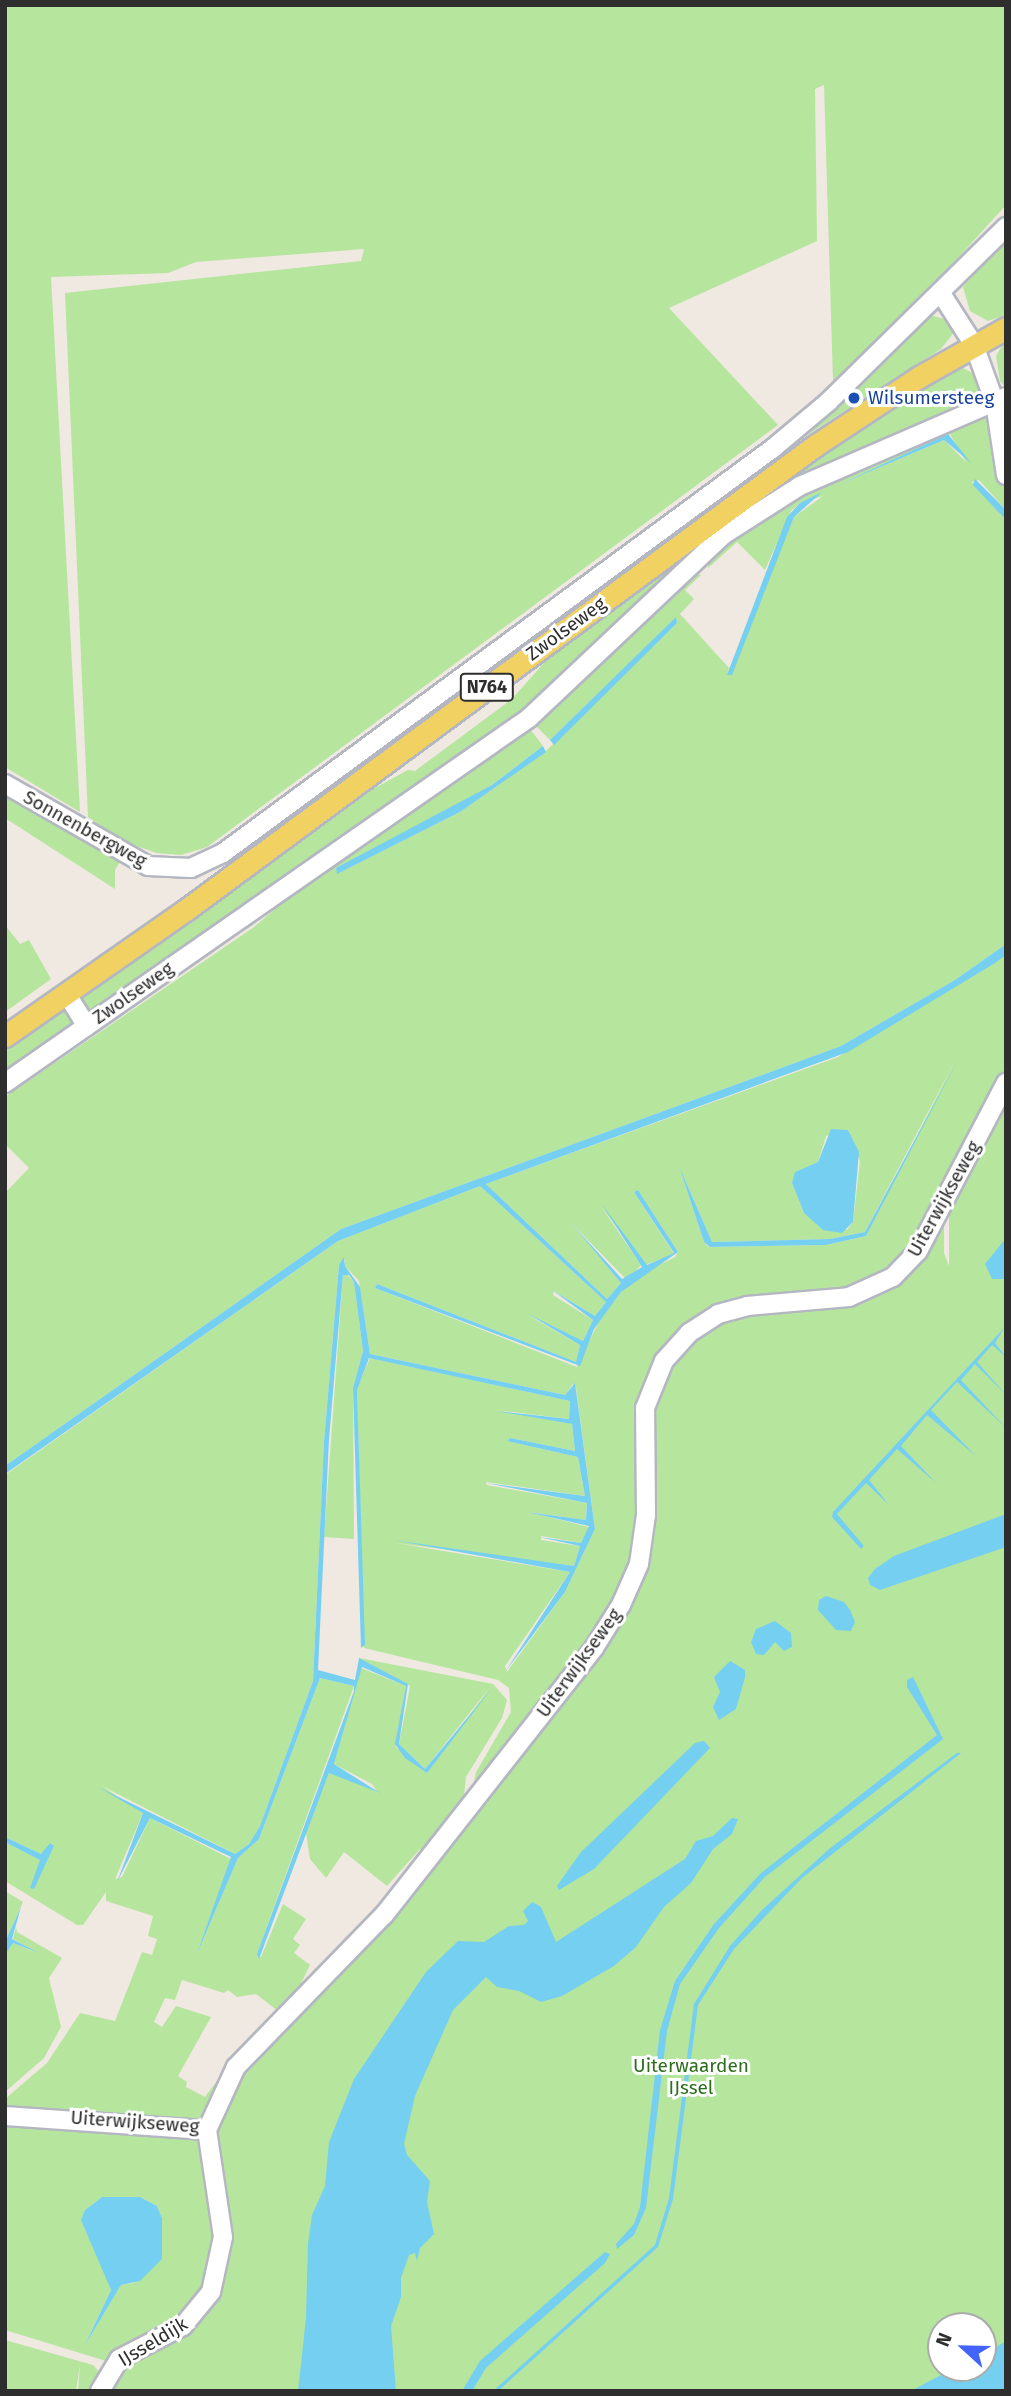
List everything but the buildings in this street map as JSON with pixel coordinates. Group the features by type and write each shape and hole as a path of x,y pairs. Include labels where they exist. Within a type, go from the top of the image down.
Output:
{"main road":[{"name":"Zwolseweg","path":"5,1036 187,909 816,445 974,345 1006,328"}],"street":[{"name":"Zwolseweg","path":"208,861 472,674 772,449 828,402 942,295 1006,227"},
{"path":"942,295 974,345 1000,400 1006,475"},
{"name":"Zwolseweg","path":"5,1083 529,718 723,535 800,486 1000,400"},
{"name":"Sonnenbergweg","path":"5,784 148,866 166,870 208,861"},
{"name":"Zwolseweg","path":"66,993 86,1026"},
{"name":"Uiterwijkseweg","path":"5,2116 207,2130 236,2067 384,1915 594,1648 621,1605 639,1564 646,1515 645,1408 664,1361 689,1333 718,1314 747,1306 849,1297 893,1277 926,1237 1006,1083"},
{"name":"IJsseldijk","path":"100,2391 119,2359 183,2326 211,2292 223,2237 207,2130"}],"green space":[{"path":"5,5 1006,5 1006,205 937,281 833,381 824,85 815,89 817,241 669,308 778,425 207,847 181,855 157,853 124,842 88,817 65,293 361,261 364,249 196,262 168,273 51,277 80,812 5,767"},
{"path":"1006,236 1006,315 988,321 970,311 963,287"},
{"path":"930,315 951,321 955,331 941,349 790,446"},
{"path":"1006,339 1006,387 1000,381 996,356"},
{"path":"956,364 972,373 980,386 979,402 783,489 551,692 89,1018 76,998 325,815 408,770 415,771 512,699 566,638 736,510"},
{"path":"984,415 990,420 1006,486 1006,510 979,480 972,482 1006,520 1006,944 955,980 841,1046 341,1229 5,1466 5,1193 29,1168 5,1144 5,1097 254,927 339,855 522,729 530,729 543,746 492,785 337,874 460,812 545,752 677,623 676,618 550,740 537,727 537,716 690,573 701,575 685,590 694,599 680,614 729,668 727,674 794,517 823,496 800,503 791,511 765,570 737,542 708,568 709,555 804,489","holes":["950,434 966,462 944,440 838,485"]},
{"path":"5,787 122,858 115,870 115,889 5,818"},
{"path":"5,925 20,944 29,940 51,979 5,1012"},
{"path":"1006,955 1006,1076 920,1243 866,1289 734,1306 656,1372 644,1516 618,1603 473,1788 476,1772 511,1712 509,1688 498,1680 364,1648 357,1388 370,1358 570,1401 569,1419 496,1410 572,1424 575,1451 510,1438 507,1441 578,1457 585,1496 486,1482 487,1485 587,1503 586,1520 528,1512 589,1527 581,1543 541,1536 541,1540 580,1546 574,1566 395,1543 570,1572 505,1666 507,1672 565,1592 595,1529 576,1388 573,1384 565,1395 370,1354 359,1281 345,1266 345,1259 339,1265 324,1442 313,1681 260,1826 249,1844 235,1854 102,1786 143,1813 115,1879 122,1877 150,1818 231,1859 196,1956 238,1858 259,1839 320,1678 354,1686 257,1954 261,1957 283,1904 306,1919 293,1939 300,1945 294,1953 310,1965 291,2004 278,2011 256,1994 237,1997 228,1990 224,1993 182,1980 175,2000 165,1998 154,2022 162,2027 176,2006 211,2017 178,2076 187,2082 186,2087 205,2097 219,2078 223,2080 202,2120 5,2112 5,2099 47,2063 80,2013 115,2021 142,1952 152,1955 157,1939 148,1936 153,1916 106,1901 106,1892 83,1925 77,1925 5,1881 5,1842 41,1860 32,1890 54,1846 41,1854 5,1837 5,1475 338,1241 480,1186 606,1302 595,1316 554,1291 553,1295 593,1320 583,1341 528,1315 580,1345 576,1362 377,1284 375,1288 577,1367 599,1321 621,1292 640,1275 675,1257 678,1252 638,1190 634,1192 674,1254 645,1265 600,1205 641,1265 627,1280 571,1223 621,1283 607,1299 486,1184 838,1057","holes":["957,1057 866,1236 826,1245 709,1247 704,1242 679,1166 712,1242 830,1239 865,1232","848,1130 860,1161 853,1222 847,1230 804,1213 792,1183 796,1172 818,1162 826,1136"]},
{"path":"64,1006 78,1026 5,1077 5,1049"},
{"name":"Uiterwaarden IJssel","path":"1006,1086 1006,2378 988,2391 103,2391 116,2367 164,2339 224,2265 210,2142 229,2083 375,1930 631,1584 646,1421 677,1350 718,1319 857,1299 944,1220 944,1253 949,1266 949,1199"},
{"path":"347,1274 354,1282 363,1351 353,1388 354,1539 324,1537 343,1275"},
{"path":"359,1658 493,1684 507,1700 502,1718 466,1777 463,1805 426,1853 420,1849 387,1886 344,1852 326,1878 310,1859 306,1833 329,1773 354,1779 378,1793 372,1784 334,1764 361,1668 406,1686 396,1747 427,1773 491,1686 425,1769 399,1744 410,1686"},
{"path":"5,1891 23,1902 5,1942"},
{"path":"16,1927 17,1932 62,1958 49,1978 61,2027 44,2058 5,2092 5,1955 13,1943 38,1953 13,1939"},
{"path":"5,2123 195,2135 201,2142 207,2169 217,2259 190,2315 106,2361 5,2330","holes":["102,2197 140,2197 157,2206 162,2218 162,2259 133,2283 121,2285 84,2347 111,2290 85,2210"]},
{"path":"5,2340 93,2365 100,2373 95,2391 78,2391 80,2364 76,2391 5,2391"}],"water":[{"path":"948,434 971,463 944,440 838,485"},
{"path":"975,479 1006,510 1006,520 973,485"},
{"path":"822,492 794,517 732,675 727,675 787,517 800,503"},
{"path":"676,617 677,623 554,745 550,740"},
{"path":"543,746 546,752 460,812 337,874 336,868 492,785"},
{"path":"1006,944 1006,955 995,963 848,1052 486,1184 607,1299 621,1283 571,1223 622,1279 642,1267 601,1203 647,1265 674,1253 634,1192 638,1190 678,1252 621,1292 594,1329 580,1366 375,1288 377,1284 576,1362 580,1345 528,1314 583,1341 593,1320 552,1290 595,1316 606,1302 480,1186 338,1241 5,1474 5,1466 341,1229 841,1046 955,980"},
{"path":"959,1058 866,1236 826,1245 710,1247 704,1242 679,1166 712,1242 830,1239 865,1232"},
{"path":"831,1129 848,1130 859,1152 853,1222 842,1233 823,1230 804,1213 792,1183 795,1172 818,1162"},
{"path":"1006,1238 1006,1279 992,1279 985,1264"},
{"path":"344,1257 345,1266 360,1287 370,1354 565,1395 575,1383 595,1529 565,1592 505,1672 570,1572 393,1540 574,1566 580,1546 539,1537 581,1543 589,1526 527,1512 586,1520 587,1503 486,1483 585,1496 578,1457 507,1441 510,1438 575,1451 572,1424 496,1411 569,1419 570,1401 369,1358 357,1390 365,1645 361,1648 353,1388 363,1351 354,1282 349,1275 343,1275 329,1439 318,1670 355,1680 359,1658 408,1684 399,1744 425,1769 492,1688 427,1773 405,1758 395,1744 406,1686 362,1667 334,1764 380,1793 329,1773 259,1959 257,1954 354,1691 354,1686 320,1678 259,1839 238,1858 196,1956 231,1857 150,1818 117,1882 143,1813 98,1787 235,1854 249,1844 260,1826 313,1681 324,1442 339,1265"},
{"path":"1005,1327 995,1343 1006,1357 992,1345 977,1362 1006,1395 975,1364 961,1380 1006,1428 957,1382 931,1410 976,1456 927,1415 901,1446 936,1483 897,1449 869,1480 889,1505 866,1483 837,1514 864,1546 861,1549 832,1517 833,1512"},
{"path":"1006,1514 1006,1547 880,1590 870,1585 868,1578 875,1569 894,1556"},
{"path":"826,1596 844,1602 850,1610 855,1622 851,1631 836,1630 818,1610 819,1600"},
{"path":"775,1621 791,1633 792,1647 784,1651 775,1642 764,1655 756,1654 751,1642 756,1629"},
{"path":"730,1661 745,1670 745,1677 736,1709 719,1720 713,1707 720,1692 714,1677"},
{"path":"913,1677 943,1739 765,1877 719,1928 680,1984 667,2031 646,2208 634,2235 617,2249 616,2244 634,2224 640,2207 660,2030 675,1981 714,1924 761,1873 937,1735 907,1687 907,1680"},
{"path":"704,1741 710,1748 594,1869 559,1890 557,1886 581,1852 695,1743"},
{"path":"957,1753 961,1753 802,1878 734,1949 698,2005 673,2199 658,2247 498,2391 493,2391 655,2245 669,2198 694,2004 730,1946 761,1911 829,1849"},
{"path":"732,1818 738,1819 732,1834 713,1849 691,1883 664,1907 636,1947 614,1966 562,1996 541,2002 519,1991 497,1987 486,1977 453,2010 415,2096 404,2144 407,2155 430,2181 427,2202 434,2234 420,2248 417,2261 415,2253 409,2255 401,2278 401,2297 391,2326 396,2391 298,2391 306,2318 308,2244 312,2215 325,2186 329,2142 354,2079 426,1972 458,1941 484,1942 509,1926 524,1925 528,1921 523,1911 532,1902 541,1907 556,1942 685,1859 696,1841 713,1836"},
{"path":"5,1837 41,1854 50,1843 54,1846 34,1889 30,1888 40,1860 5,1842"},
{"path":"21,1907 12,1939 39,1953 13,1943 5,1955 5,1942"},
{"path":"102,2197 140,2197 157,2206 162,2218 162,2259 140,2281 121,2285 84,2347 111,2290 81,2220 85,2210"},
{"path":"605,2252 610,2254 605,2263 486,2368 472,2391 462,2391 480,2361"},
{"path":"1006,2341 1006,2391 911,2391 928,2382 997,2382 997,2346"}],"place":[{"name":"Wilsumersteeg","path":"854,398"}]}
